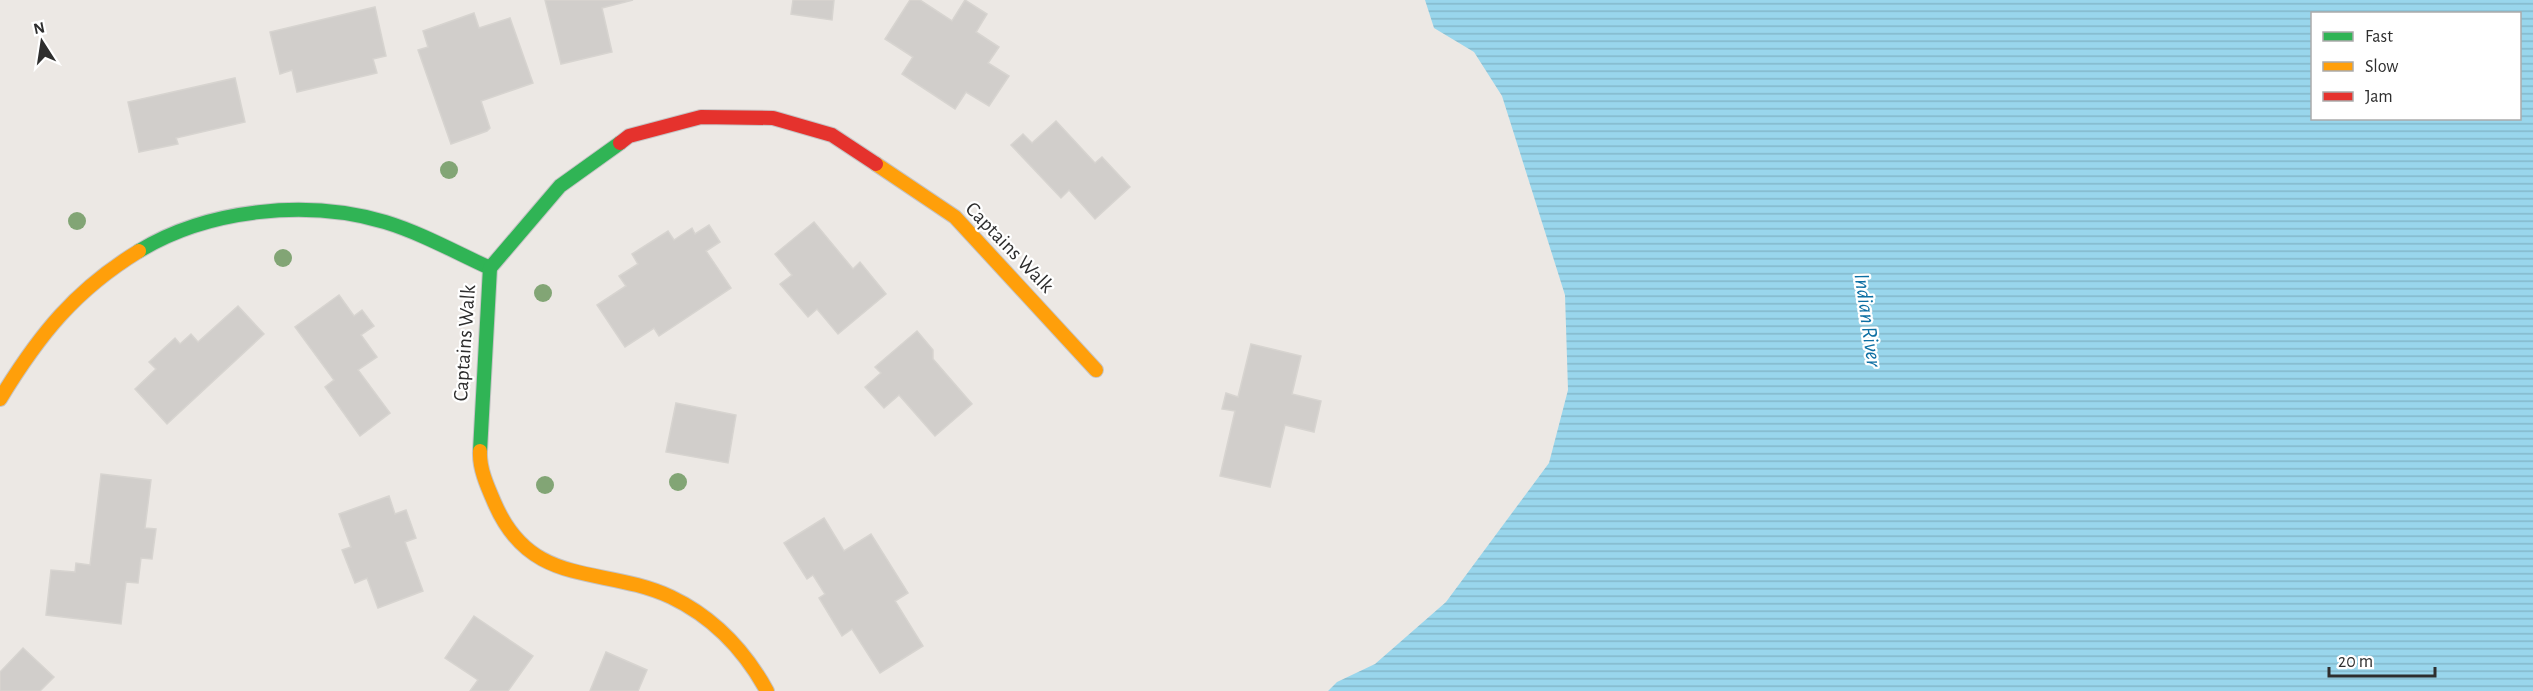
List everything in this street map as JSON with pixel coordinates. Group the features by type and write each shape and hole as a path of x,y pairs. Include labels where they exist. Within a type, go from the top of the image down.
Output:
{"street":[{"name":"Captains Walk","path":"767,691 752,666 732,643 687,606 655,590 632,583 566,571 547,563 510,532 495,509 485,484 480,456 490,268 560,186 629,136 701,117 773,118 832,135 955,217 1096,370"},
{"path":"0,399 18,365 42,330 80,291 103,272 161,239 226,218 290,210 318,211 370,219 490,268"}],"water":[{"name":"Indian River","path":"1425,0 2533,0 2533,691 1328,691 1337,682 1375,664 1446,602 1549,463 1568,390 1565,295 1502,96 1474,52 1434,28"}],"building":[{"path":"545,0 633,0 602,8 612,52 561,64"},
{"path":"793,0 834,0 832,20 791,14"},
{"path":"910,0 920,0 952,21 965,0 987,14 976,32 999,47 988,63 1009,76 989,106 966,92 955,109 902,74 913,57 885,39"},
{"path":"375,7 386,56 373,59 377,73 297,92 292,70 280,74 270,32"},
{"path":"474,13 479,28 510,18 533,83 481,101 490,128 451,144 418,50 428,47 423,31"},
{"path":"235,78 245,122 176,138 178,144 139,152 128,102"},
{"path":"1056,121 1095,163 1102,157 1130,187 1095,219 1069,190 1061,198 1011,145 1023,134 1032,143"},
{"path":"814,222 853,269 860,262 886,294 838,334 817,309 808,317 780,284 792,275 775,254"},
{"path":"709,225 720,242 706,251 731,288 659,336 654,328 625,347 597,305 626,286 619,276 638,264 632,254 668,231 674,240 692,228 695,234"},
{"path":"339,295 354,316 362,310 374,326 361,335 377,357 358,370 390,413 360,436 325,387 334,380 295,327"},
{"path":"238,306 264,334 167,424 135,389 156,369 149,362 175,338 180,344 191,334 198,342"},
{"path":"917,331 933,350 933,359 972,404 935,436 899,395 884,408 865,387 881,373 875,367"},
{"path":"1251,344 1301,356 1292,394 1321,401 1314,432 1285,425 1270,487 1220,476 1235,411 1222,409 1226,393 1238,397"},
{"path":"676,403 736,415 728,463 666,452"},
{"path":"101,474 151,480 145,528 156,529 152,559 141,558 138,583 126,582 121,624 46,615 51,570 75,572 76,563 90,565"},
{"path":"389,496 395,514 406,510 416,538 405,542 423,591 378,608 367,578 355,583 342,550 351,547 339,514"},
{"path":"824,518 844,551 871,534 908,593 895,601 923,646 880,673 852,629 842,636 819,598 825,594 813,575 807,579 784,543"},
{"path":"474,616 533,656 508,691 470,691 478,680 445,658"},
{"path":"23,648 54,677 40,691 0,691 0,672"},
{"path":"606,652 647,670 638,691 590,691"}],"traffic: fast":[{"path":"480,451 490,268 560,186 620,143"},
{"path":"139,251 166,237 227,217 259,212 323,211 355,215 398,226 490,268"}],"traffic: slow":[{"path":"876,164 955,217 1096,370"},
{"path":"0,399 29,354 60,316 96,282 139,251"},
{"path":"480,451 482,471 495,504 510,531 528,550 549,562 571,570 645,587 686,605 701,614 726,636 749,662 767,691"}],"traffic: jam":[{"path":"620,143 629,136 701,117 773,118 832,135 876,164"}]}
